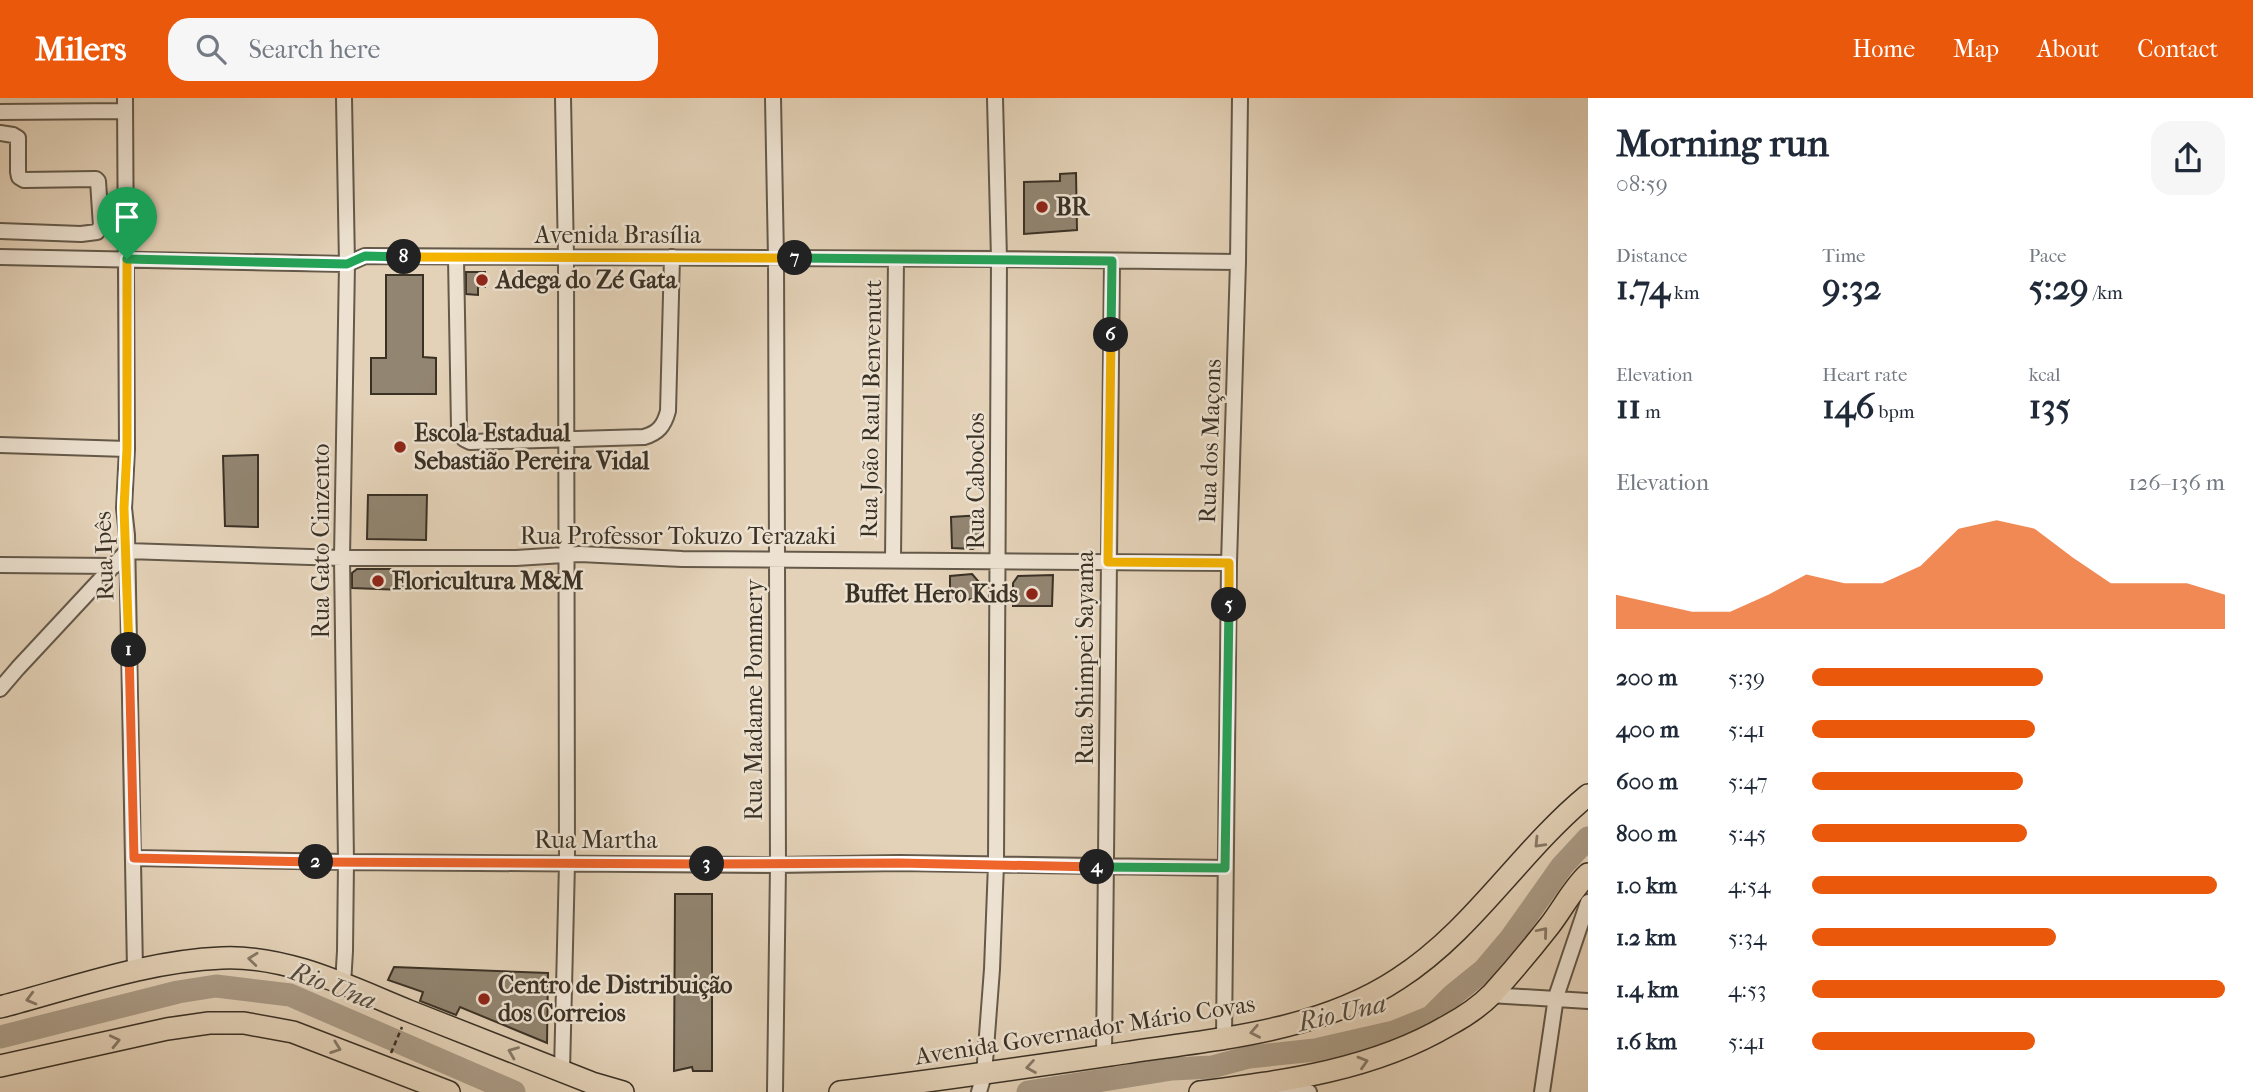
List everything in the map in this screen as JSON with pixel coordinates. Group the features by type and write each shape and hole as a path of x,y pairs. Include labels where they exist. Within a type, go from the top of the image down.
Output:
{"highway":[{"name":"Avenida Governador Mário Covas","path":"840,1092 982,1083 1104,1056 1224,1038 1327,1014 1397,980 1444,943 1536,845 1588,795"},
{"path":"1200,1092 1271,1083 1339,1070 1388,1055 1429,1037 1461,1018 1490,995 1586,878"},
{"path":"0,1007 135,971 188,960 252,958 280,963 343,984 592,1083 623,1092"},
{"path":"0,1066 167,1028 209,1023 244,1023 293,1032 449,1092"}],"street":[{"name":"Rua Gato Cinzento","path":"343,984 346,862 342,558 347,264 344,98"},
{"path":"562,1071 567,863 567,439 563,98"},
{"name":"Rua Madame Pommery","path":"773,98 778,865 775,1092"},
{"name":"Rua Caboclos","path":"982,1083 992,970 996,864 999,259 995,98"},
{"name":"Rua dos Maçons","path":"1224,1038 1229,563 1240,98"},
{"path":"0,111 125,105"},
{"name":"Rua Ipês","path":"125,105 127,449 124,508 135,971"},
{"path":"0,133 18,138 18,172 19,177 24,180 96,179 101,226 97,232 81,234 0,231"},
{"name":"Avenida Brasília","path":"0,257 347,264 365,256 1238,262"},
{"path":"456,258 459,419 461,434 470,442 643,437 654,434 661,428 668,411 671,257"},
{"name":"Rua João Raul Benvenutt","path":"892,560 896,259"},
{"name":"Rua Shimpei Sayama","path":"1104,1056 1112,261"},
{"path":"0,445 127,449"},
{"path":"1,686 127,551"},
{"name":"Rua Professor Tokuzo Terazaki","path":"127,551 342,558 516,558 565,554 682,559 1229,563"},
{"path":"0,565 114,566"},
{"name":"Rua Martha","path":"134,858 1225,868"},
{"path":"1542,1092 1556,998 1588,902"},
{"path":"1490,995 1588,1001"},
{"path":"1271,1083 1308,1092"}],"path":[{"path":"389,1057 400,1032"}],"building":[{"path":"1076,173 1077,230 1024,234 1024,182 1060,181 1060,174"},
{"path":"466,272 485,272 485,287 478,287 478,295 466,294"},
{"path":"386,275 423,275 423,357 436,358 436,394 371,394 371,358 386,358"},
{"path":"258,455 258,527 225,526 223,456"},
{"path":"368,495 427,495 426,540 367,539"},
{"path":"982,515 980,543 973,549 952,548 951,517"},
{"name":"Floricultura M&M","path":"357,569 404,569 403,590 352,588 352,573"},
{"path":"972,574 979,582 978,599 950,600 950,576"},
{"name":"Buffet Hero Kids","path":"1053,575 1052,606 1013,606 1013,583 1018,576"},
{"path":"675,894 712,894 712,1071 693,1071 692,1067 674,1071"},
{"name":"Centro de Distribuição dos Correios","path":"394,967 548,973 547,1043 460,1007 456,1015 420,1001 423,992 388,980"}],"waterway":[{"name":"Rio Una","path":"1028,1092 1172,1069 1212,1067 1249,1057 1315,1050 1394,1032 1431,1017 1484,970 1511,938 1562,866 1588,838"},
{"name":"Rio Una","path":"0,1037 178,992 216,986 290,995 514,1092"}],"place":[{"name":"BR","path":"1042,207"},
{"name":"Adega do Zé Gata","path":"482,280"},
{"name":"Escola Estadual Sebastião Pereira Vidal","path":"400,447"},
{"name":"Floricultura M&M","path":"378,581"},
{"name":"Buffet Hero Kids","path":"1032,594"},
{"name":"Centro de Distribuição dos Correios","path":"484,999"}],"route":[{"path":"365,256 1112,261 1108,562 1229,563 1225,868 134,858 127,535 124,508 127,449 127,259 347,264 365,256"}]}
